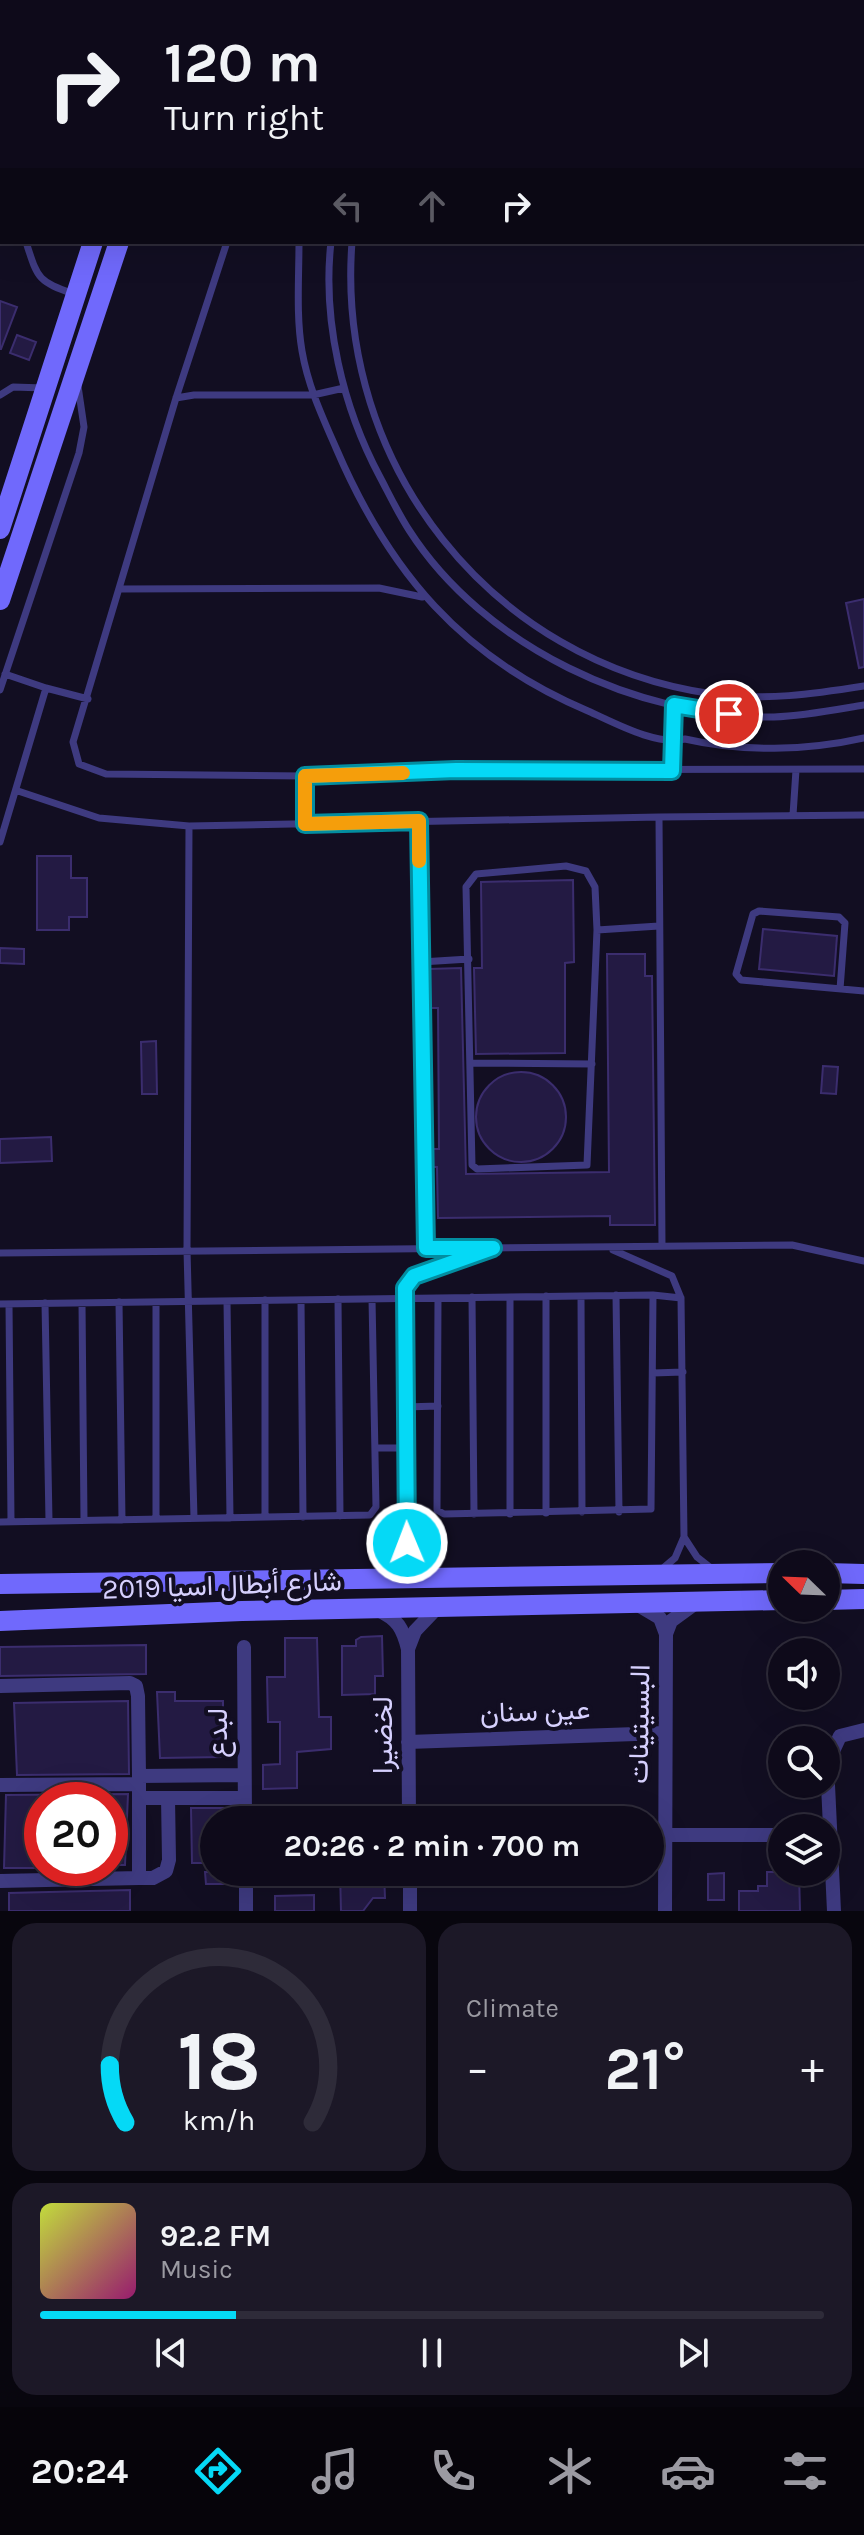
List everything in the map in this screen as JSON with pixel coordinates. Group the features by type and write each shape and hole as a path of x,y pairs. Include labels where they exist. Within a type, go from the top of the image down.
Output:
{"main road":[{"path":"0,529 92,244"},
{"path":"0,600 118,244"},
{"path":"0,481 30,440"},
{"name":"شارع أبطال اسيا 2019","path":"0,1584 374,1582 768,1573"},
{"path":"840,1573 864,1574"},
{"path":"0,1576 52,1584"},
{"path":"840,1600 864,1599"},
{"name":"شارع أبطال اسيا 2019","path":"0,1621 439,1606 768,1600"}],"street":[{"name":"البسيتينات","path":"664,1806 666,1634 671,1621 697,1602"},
{"name":"البسيتينات","path":"635,1603 660,1618 666,1634"},
{"name":"لخضيرا","path":"408,1649 425,1616 439,1606"},
{"name":"لخضيرا","path":"373,1608 391,1616 403,1629 408,1649 409,1806"},
{"name":"لبدع","path":"244,1647 244,1806"},
{"path":"0,1686 130,1683 136,1686 139,1878"},
{"path":"828,1814 827,1764 832,1748 840,1736 864,1730"},
{"name":"عين سنان","path":"408,1742 664,1733"},
{"path":"0,1785 139,1786 243,1775"},
{"path":"139,1786 168,1798 244,1798"},
{"path":"0,1881 153,1878 166,1871 169,1860 168,1798"},
{"name":"البسيتينات","path":"664,1835 665,1911"},
{"path":"664,1835 768,1835"},
{"path":"246,1886 246,1911"},
{"path":"410,1886 410,1911"},
{"path":"832,1886 834,1911"}],"lane":[{"path":"27,244 35,274 44,284 76,295"},
{"path":"226,244 176,398 73,751 79,764 88,770 106,774 305,776 456,770 864,769"},
{"path":"299,244 302,348 313,395 345,469 378,533 422,597 482,652 529,684 624,726 674,742 685,739 761,748 824,745 864,738"},
{"path":"331,244 331,310 344,388 363,445 408,530 465,596 486,615 568,668 674,705 708,712 776,717 864,705"},
{"path":"352,244 355,336 381,437 430,526 493,594 577,651 659,682 712,694 746,697 809,695 864,686"},
{"path":"0,690 79,453 84,427 76,372"},
{"path":"0,395 13,387 46,388"},
{"path":"176,398 194,395 313,395 344,388"},
{"path":"120,589 379,588 422,597"},
{"path":"5,674 88,699"},
{"path":"0,842 18,791 46,688"},
{"path":"672,771 674,705"},
{"path":"793,815 796,770"},
{"path":"305,776 305,824"},
{"path":"18,791 99,818 189,826 864,815"},
{"path":"659,817 662,1245"},
{"path":"419,821 426,1248"},
{"path":"189,826 187,1250 194,1518"},
{"path":"566,866 586,871 595,887 597,930 587,1165 477,1169 472,1165 466,887 476,874 566,866"},
{"path":"840,989 845,923 839,917 759,911 753,914 736,974 741,980 840,989 864,991"},
{"path":"597,930 659,926"},
{"path":"421,962 469,959"},
{"path":"471,1063 592,1064"},
{"path":"0,1253 801,1246 864,1261"},
{"path":"374,1582 397,1561 407,1543 405,1288 414,1276 493,1248"},
{"path":"610,1249 672,1276 681,1298 684,1537 667,1566 646,1576"},
{"path":"11,1521 5,1304 616,1295 681,1298"},
{"path":"616,1295 619,1512"},
{"path":"438,1298 437,1510 444,1514 510,1514 649,1511 653,1507 653,1295"},
{"path":"546,1296 546,1513"},
{"path":"581,1296 582,1512"},
{"path":"472,1297 474,1514"},
{"path":"510,1297 510,1514"},
{"path":"338,1299 340,1516"},
{"path":"0,1522 366,1516 375,1510 372,1299"},
{"path":"265,1300 265,1517"},
{"path":"301,1300 303,1517"},
{"path":"227,1301 230,1518"},
{"path":"119,1302 122,1520"},
{"path":"156,1302 156,1519"},
{"path":"45,1303 49,1521"},
{"path":"82,1303 84,1520"},
{"path":"653,1373 683,1372"},
{"path":"405,1407 438,1406"},
{"path":"375,1448 406,1448"},
{"path":"684,1537 705,1565 728,1573"},
{"path":"407,1543 419,1562 448,1580"}],"building":[{"path":"0,301 17,307 1,349 0,349"},
{"path":"17,335 36,342 29,360 10,353"},
{"path":"864,599 864,667 859,668 846,603"},
{"path":"37,856 71,856 71,878 87,878 87,917 69,917 69,930 37,930"},
{"path":"573,880 574,962 565,963 565,1053 476,1054 474,968 482,968 481,882"},
{"path":"763,929 837,936 834,976 759,969"},
{"path":"0,948 24,949 24,964 0,963"},
{"path":"607,954 645,954 645,976 652,976 655,1225 610,1225 610,1216 438,1218 437,1167 431,1167 431,1149 439,1149 438,1008 429,1008 429,969 461,968 466,1174 609,1172"},
{"path":"156,1041 157,1094 142,1094 141,1042"},
{"path":"823,1066 838,1067 836,1094 821,1093"},
{"path":"512,1072 530,1072 546,1079 559,1092 566,1108 566,1126 559,1142 546,1155 530,1162 512,1162 496,1155 483,1142 476,1126 476,1108 483,1092 496,1079"},
{"path":"51,1137 52,1161 0,1163 0,1139"},
{"path":"382,1636 383,1676 375,1676 375,1694 342,1695 342,1646 356,1646 356,1640 361,1637"},
{"path":"285,1638 317,1638 319,1717 331,1717 331,1749 297,1752 297,1788 263,1789 263,1765 280,1764 280,1722 268,1722 267,1677 285,1677"},
{"path":"146,1645 146,1674 0,1676 0,1647"},
{"path":"157,1692 175,1692 175,1701 223,1701 223,1757 160,1758"},
{"path":"128,1701 129,1774 17,1775 14,1703"},
{"path":"6,1795 24,1795 24,1868 4,1868"},
{"path":"191,1808 200,1808 200,1863 192,1863"},
{"path":"768,1872 768,1886 799,1886 800,1911 739,1911 739,1891 758,1891 758,1886 767,1886"},
{"path":"724,1873 724,1900 708,1900 708,1874"},
{"path":"340,1886 385,1886 385,1898 373,1898 363,1911 341,1911"},
{"path":"130,1890 130,1911 9,1911 9,1893"},
{"path":"314,1895 314,1911 275,1911 275,1896"}],"slow traffic":[{"path":"403,773 305,776 305,824 419,821 419,861"}],"route":[{"path":"407,1543 405,1288 414,1276 493,1248 426,1248 419,821 305,824 305,776 456,770 672,771 674,705 729,714"}]}
